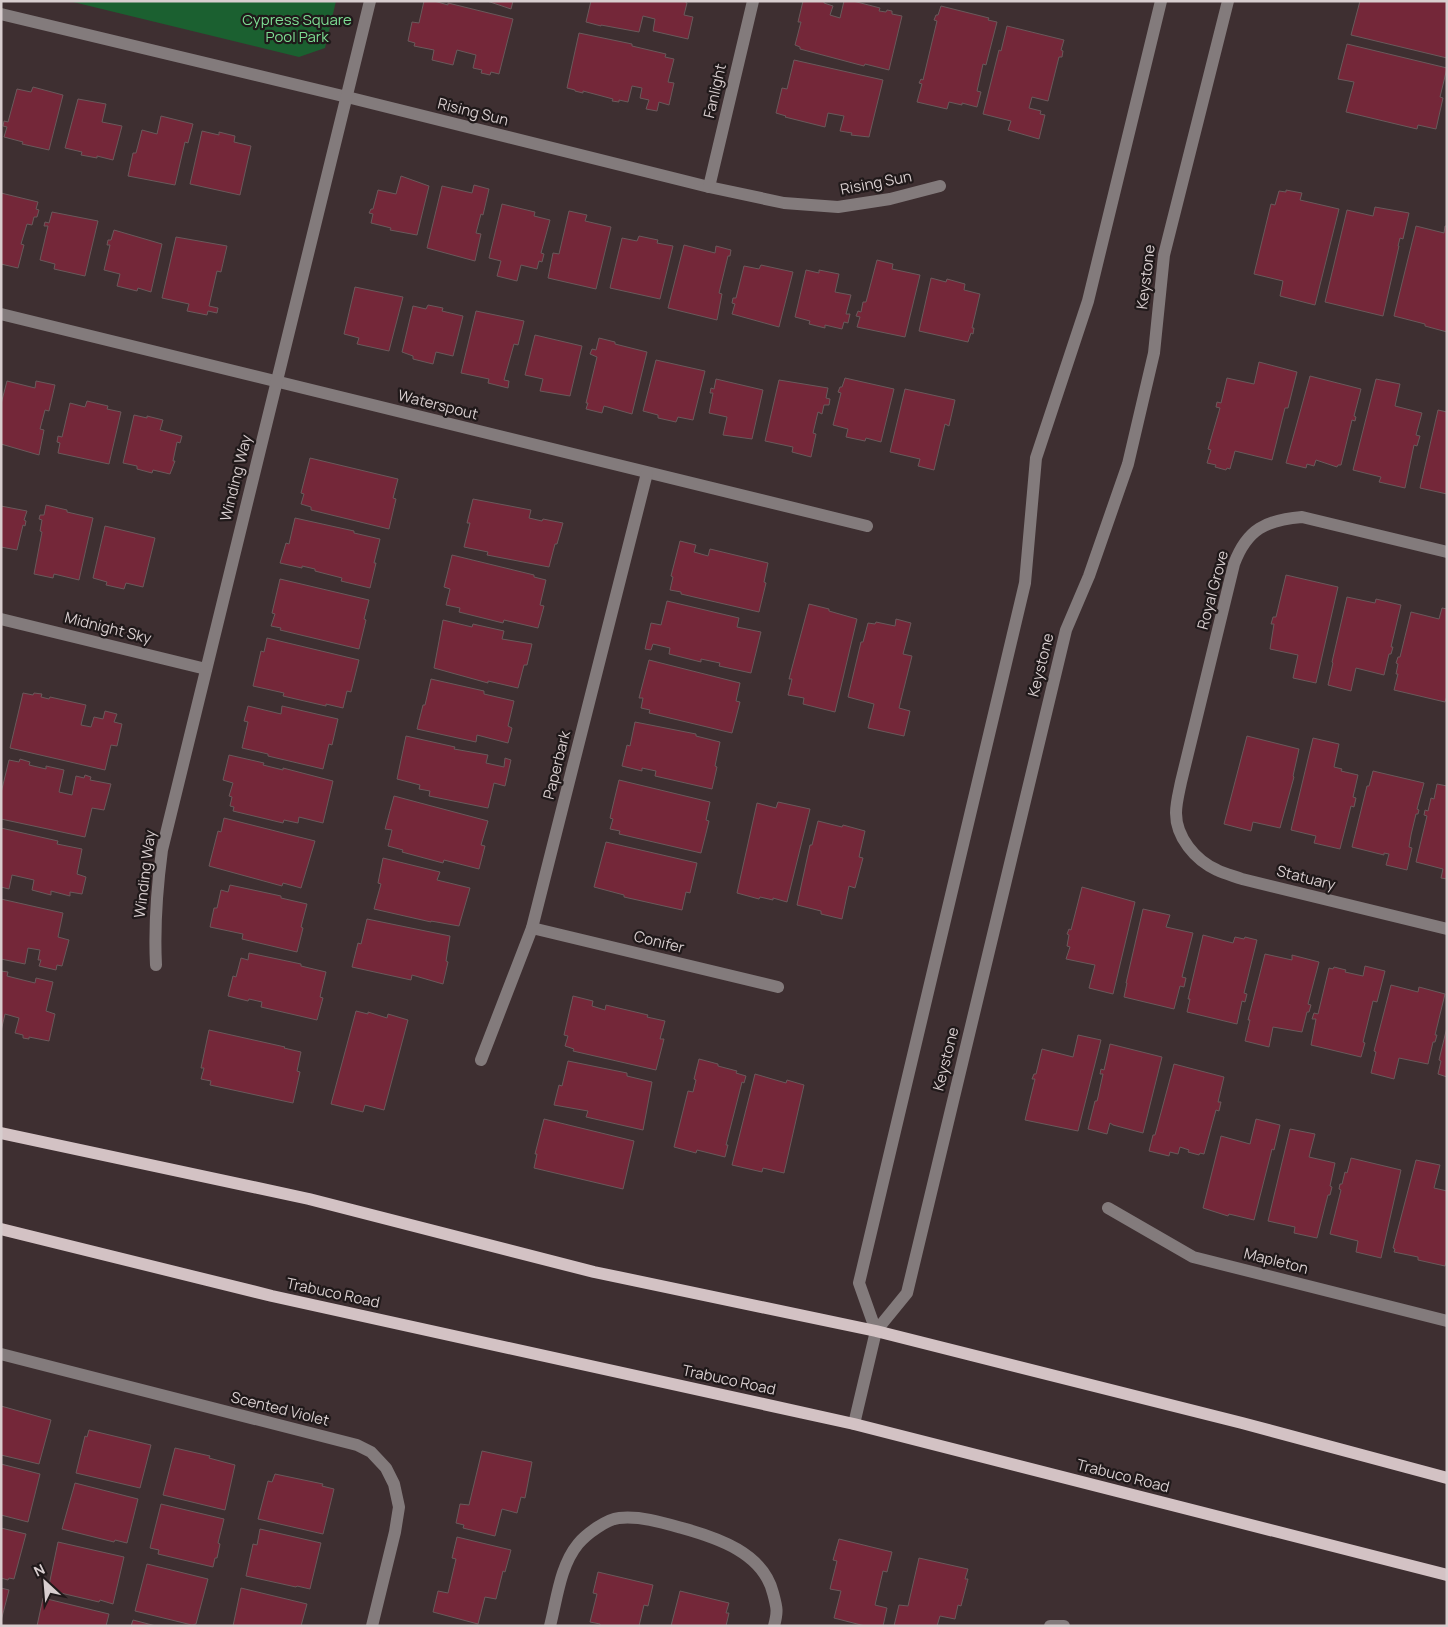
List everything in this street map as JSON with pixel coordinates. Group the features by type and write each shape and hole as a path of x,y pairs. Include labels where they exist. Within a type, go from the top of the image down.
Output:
{"main road":[{"path":"1,1133 309,1199 594,1272 876,1331 1242,1423 1447,1478"},
{"name":"Trabuco Road","path":"1,1229 272,1296 854,1424 1447,1575"}],"street":[{"name":"Winding Way","path":"156,965 156,893 162,850 370,1"},
{"name":"Fanlight","path":"709,188 753,1"},
{"path":"876,1331 859,1283 1025,583 1036,458 1088,301 1161,1"},
{"name":"Keystone","path":"854,1424 876,1331 907,1293 1066,630 1089,576 1128,464 1154,353 1164,255 1228,1"},
{"name":"Rising Sun","path":"1,14 347,97 709,188 784,203 838,207 890,200 940,186"},
{"name":"Waterspout","path":"1,314 867,526"},
{"name":"Paperbark","path":"481,1060 532,928 647,473"},
{"name":"Royal Grove","path":"1177,827 1176,811 1180,782 1234,564 1248,537 1266,524 1283,519 1302,517 1447,552"},
{"name":"Midnight Sky","path":"1,618 206,669"},
{"name":"Statuary","path":"1177,827 1185,843 1198,857 1216,870 1242,879 1447,929"},
{"name":"Conifer","path":"532,928 778,987"},
{"name":"Mapleton","path":"1108,1208 1193,1257 1447,1321"},
{"name":"Scented Violet","path":"1,1354 348,1443 371,1452 386,1468 394,1484 399,1507 395,1532 372,1626"},
{"path":"550,1626 563,1572 578,1544 598,1527 617,1518 646,1518 686,1529 720,1540 749,1556 770,1579 778,1611 774,1626"},
{"path":"1050,1626 1064,1626"}],"green space":[{"name":"Cypress Square Pool Park","path":"69,1 336,1 325,48 299,57"}],"building":[{"path":"424,1 434,1 448,5 448,3 513,19 499,74 491,72 490,75 481,73 482,70 473,68 476,55 457,50 453,65 432,60 434,50 414,46 415,43 408,41 412,22 419,23"},
{"path":"487,1 513,1 511,9"},
{"path":"591,1 684,1 687,3 684,15 693,17 688,39 653,31 655,19 643,16 639,32 586,22"},
{"path":"803,1 824,1 824,3 833,6 830,15 840,18 844,1 853,1 880,8 879,11 892,11 892,14 902,16 889,70 865,64 864,66 800,49 800,47 795,45 801,22 798,22"},
{"path":"1360,1 1447,1 1447,58 1351,35"},
{"path":"941,6 989,18 988,20 997,22 986,65 983,64 977,91 981,92 977,107 949,102 947,109 917,102 922,84 919,83 921,79 923,80 937,21 934,20"},
{"path":"1007,26 1064,40 1061,50 1063,51 1062,57 1059,57 1048,101 1032,97 1029,108 1041,111 1040,114 1045,115 1039,139 1008,130 1011,121 983,114"},
{"path":"579,33 632,44 632,46 666,54 665,57 674,59 668,82 674,83 669,105 659,102 657,111 646,109 649,100 640,98 642,88 632,86 628,102 612,101 613,99 567,88"},
{"path":"1347,44 1447,68 1440,97 1443,98 1436,129 1418,125 1417,129 1346,112 1354,82 1338,79"},
{"path":"794,60 883,80 869,137 851,135 852,133 840,131 844,116 828,113 825,127 776,113 782,88 787,89"},
{"path":"33,87 63,95 49,150 22,144 23,142 4,137 7,127 3,126 4,121 8,122 17,89 31,92"},
{"path":"78,99 106,104 102,122 122,126 113,160 81,155 82,152 65,148"},
{"path":"161,116 193,124 188,143 185,142 175,185 128,176 133,153 136,153 142,130 157,134"},
{"path":"202,131 219,135 219,132 235,136 234,142 251,146 240,195 190,184"},
{"path":"401,176 429,186 417,235 390,230 391,228 371,223 373,214 369,213 373,209 378,190 396,194"},
{"path":"474,185 489,189 483,215 481,214 476,233 481,234 475,261 427,248 442,186 472,193"},
{"path":"1286,190 1302,193 1300,200 1339,209 1315,305 1280,296 1283,281 1254,274 1271,204 1275,205 1279,191 1286,192"},
{"path":"1,193 38,202 36,209 39,210 37,217 34,217 32,225 27,224 21,244 24,245 18,268 1,264"},
{"path":"502,204 535,212 534,216 550,220 541,253 544,254 542,262 539,261 537,269 521,265 517,281 497,276 501,261 489,258"},
{"path":"1375,207 1409,213 1403,239 1400,238 1383,316 1325,302 1347,210 1373,216"},
{"path":"569,211 587,215 585,221 611,227 596,289 548,278 553,253 559,254"},
{"path":"52,212 98,221 85,276 54,269 55,264 40,260 48,226 44,226 45,222 49,223"},
{"path":"1416,226 1444,233 1445,226 1447,226 1447,332 1394,316"},
{"path":"114,230 162,244 151,292 138,288 137,291 117,286 120,274 104,270 110,245 107,245 108,240 111,240"},
{"path":"639,236 658,240 657,243 673,246 660,299 610,288 622,238 637,241"},
{"path":"176,237 227,246 221,272 217,271 209,306 218,308 217,313 208,311 207,315 187,311 189,304 162,298"},
{"path":"684,245 715,253 716,246 731,250 719,293 722,294 717,320 668,308"},
{"path":"877,260 893,264 892,269 920,275 905,337 857,327 860,317 856,316 858,311 861,312 863,302 866,302"},
{"path":"761,265 793,272 779,327 732,314 735,304 732,303 733,298 736,298 744,266 759,269"},
{"path":"806,270 819,273 819,270 839,274 835,292 851,295 846,314 850,314 848,323 844,322 842,329 825,325 825,328 809,324 810,321 795,317"},
{"path":"931,278 946,282 947,279 965,284 964,290 980,294 972,328 974,328 973,334 971,333 968,342 919,331"},
{"path":"355,287 403,297 389,351 357,344 359,338 344,334"},
{"path":"428,305 443,308 442,311 463,316 453,356 436,352 433,364 413,359 413,356 402,352 413,306 426,309"},
{"path":"476,311 524,321 518,345 514,344 504,380 509,381 508,388 488,383 489,379 461,373"},
{"path":"535,335 582,346 570,396 540,391 543,379 525,375"},
{"path":"599,338 647,352 632,414 604,406 602,413 586,409 597,357 590,354 592,349 596,350"},
{"path":"656,360 705,371 693,420 678,417 676,422 658,418 658,415 643,411"},
{"path":"1259,362 1297,372 1288,408 1285,408 1272,460 1235,451 1230,469 1227,468 1226,470 1215,467 1216,465 1207,463 1211,450 1208,449 1220,408 1216,407 1217,402 1221,403 1227,378 1254,384"},
{"path":"1310,376 1361,389 1354,416 1356,417 1355,421 1352,420 1341,465 1337,467 1316,460 1314,466 1307,464 1306,468 1286,463"},
{"path":"845,378 894,389 881,442 866,438 865,441 846,437 848,429 833,425 841,393 838,392"},
{"path":"716,379 763,390 752,439 723,435 727,417 709,413 713,393 710,393 711,388 714,389"},
{"path":"1376,379 1400,384 1395,406 1422,413 1416,435 1420,436 1417,446 1414,445 1405,488 1379,482 1381,477 1353,470"},
{"path":"779,380 828,388 826,398 830,399 829,405 824,405 822,414 818,412 813,433 816,434 811,457 792,452 793,447 765,441"},
{"path":"7,381 35,388 36,381 55,385 49,411 45,410 40,429 44,430 39,455 1,444 1,404"},
{"path":"905,389 955,400 949,426 945,424 934,470 918,466 920,459 890,452"},
{"path":"87,401 108,406 107,409 121,412 109,464 58,453 60,443 57,442 58,436 62,437 70,403 85,407"},
{"path":"1438,410 1447,412 1447,494 1420,488"},
{"path":"134,415 163,420 160,430 182,436 180,443 177,442 173,461 175,461 170,474 153,470 152,473 137,469 137,466 123,463"},
{"path":"310,458 398,479 393,498 396,499 389,529 311,510 311,507 301,504 304,494 301,493"},
{"path":"473,499 531,510 529,518 563,523 549,567 487,555 488,552 464,547"},
{"path":"46,505 93,518 79,580 54,574 53,578 34,574 42,532 40,531 42,520 39,519 40,515 44,515"},
{"path":"1,506 27,511 24,520 26,521 25,526 23,525 17,550 1,547"},
{"path":"295,518 354,531 354,533 380,539 370,588 341,581 342,578 315,571 315,569 280,563 286,543 289,544"},
{"path":"105,526 155,538 143,587 126,583 124,589 106,585 107,582 93,578"},
{"path":"680,541 696,545 694,552 708,556 710,549 768,563 764,582 766,583 759,612 670,590 673,577 671,576"},
{"path":"452,555 534,575 534,577 546,580 540,605 544,606 538,628 504,620 503,623 459,612 460,608 446,605 450,589 444,587"},
{"path":"1286,575 1338,587 1316,683 1293,678 1298,655 1270,649 1274,624 1271,624 1273,617 1276,617"},
{"path":"280,579 369,600 359,649 280,630 281,628 271,626 275,614 272,613"},
{"path":"1347,597 1375,603 1376,599 1401,605 1391,647 1393,647 1391,654 1389,654 1384,675 1356,668 1351,691 1328,685"},
{"path":"667,601 739,618 737,627 761,632 751,673 719,666 720,663 701,659 701,662 669,654 670,648 653,644 651,650 645,649 651,623 661,625"},
{"path":"809,604 857,619 835,712 803,704 804,698 788,695 792,679 789,679"},
{"path":"1442,608 1447,609 1447,696 1445,702 1394,690 1398,674 1396,674 1398,664 1396,663 1398,657 1400,657 1411,612 1439,619"},
{"path":"896,619 911,623 903,654 912,656 899,708 910,711 904,736 868,728 874,704 848,697 861,642 863,642 868,623 875,624 876,622 895,626"},
{"path":"443,620 472,627 473,624 504,631 502,639 532,644 527,665 524,665 518,688 488,681 488,683 434,668"},
{"path":"267,638 359,660 351,692 347,691 343,708 283,696 284,693 253,686 261,651 264,652"},
{"path":"649,660 740,683 736,701 740,702 732,733 649,713 650,710 641,708 643,698 639,698"},
{"path":"431,679 484,691 484,694 514,701 508,726 512,728 508,743 477,735 476,742 417,729"},
{"path":"23,693 42,694 41,697 49,699 50,697 86,705 81,725 91,727 94,717 103,719 105,711 117,714 114,722 122,724 117,746 111,745 105,770 10,748"},
{"path":"248,706 281,714 282,706 338,719 332,745 329,744 323,769 242,748 248,722 244,721"},
{"path":"635,722 696,734 696,736 720,742 712,789 655,776 656,771 642,768 642,771 622,766 627,745 630,746"},
{"path":"406,736 455,747 454,749 488,755 486,763 504,767 505,758 511,760 505,786 494,783 488,808 429,796 430,791 419,789 420,785 397,779"},
{"path":"1247,736 1299,749 1294,777 1280,828 1253,822 1251,831 1224,824"},
{"path":"1313,738 1339,744 1334,767 1342,769 1341,771 1358,775 1353,797 1356,798 1354,807 1351,806 1340,849 1314,843 1316,836 1291,830"},
{"path":"229,755 333,781 323,823 299,817 298,823 284,820 283,823 233,811 234,807 230,806 232,797 229,796 233,783 223,780"},
{"path":"20,759 30,762 29,765 46,769 46,766 64,770 59,792 72,795 76,776 84,778 85,775 91,777 90,780 111,784 104,810 92,808 85,837 1,819 1,793 9,760 19,762"},
{"path":"1373,771 1424,783 1417,809 1419,810 1418,814 1416,814 1411,835 1409,847 1412,848 1407,870 1386,865 1389,854 1384,853 1384,855 1352,847 1367,786 1369,786"},
{"path":"619,780 710,802 706,820 709,821 701,853 619,834 620,831 610,829 613,819 610,818"},
{"path":"1437,784 1447,786 1447,879 1441,878 1443,869 1416,862 1427,816 1424,815 1425,810 1428,811 1431,798 1434,799"},
{"path":"394,796 488,821 481,845 485,846 479,869 444,860 443,863 402,852 403,850 388,846 392,830 385,829"},
{"path":"778,802 810,809 787,902 773,898 773,900 760,897 759,899 737,893 757,803 776,808"},
{"path":"224,818 315,841 301,888 283,883 282,886 209,866 218,831 221,832"},
{"path":"818,821 865,831 859,857 863,858 855,888 849,886 842,919 797,905 810,845 812,845"},
{"path":"1,828 58,841 57,844 82,849 77,874 86,877 82,894 70,892 70,896 51,891 51,895 32,890 34,880 12,875 9,889 1,887"},
{"path":"606,842 697,863 690,893 686,892 682,910 624,897 624,895 594,887"},
{"path":"383,858 440,872 437,880 470,888 459,926 431,922 374,909 381,884 378,883"},
{"path":"230,885 281,896 281,898 307,904 297,952 242,939 243,934 210,927 214,908 217,908 221,890 228,892"},
{"path":"1082,887 1135,902 1113,994 1089,988 1095,965 1066,959 1070,947 1067,946 1069,935 1067,934 1069,929 1071,930"},
{"path":"1,899 63,913 58,937 69,940 62,966 57,965 56,970 39,966 41,960 38,960 40,950 28,948 25,964 1,959"},
{"path":"1143,909 1170,915 1166,927 1193,933 1182,977 1186,978 1184,987 1180,986 1174,1009 1124,997"},
{"path":"367,919 450,936 446,961 448,962 443,984 412,975 411,980 352,967 358,943 361,944"},
{"path":"1203,935 1233,943 1235,937 1257,940 1244,993 1247,994 1245,1002 1242,1001 1237,1024 1187,1012 1190,999 1188,999"},
{"path":"249,953 301,964 301,966 326,972 320,997 323,998 317,1020 261,1007 262,1002 228,996 233,976 236,977 241,958 248,960"},
{"path":"1265,954 1292,960 1292,955 1319,962 1308,1004 1311,1005 1309,1012 1307,1012 1302,1032 1273,1027 1269,1047 1245,1041 1250,1020 1248,1020"},
{"path":"1365,966 1385,971 1377,1002 1373,1001 1361,1057 1311,1045 1316,1019 1312,1019 1314,1013 1318,1014 1329,968 1333,969 1334,967 1346,970 1345,972 1363,976"},
{"path":"1,971 8,972 7,976 35,983 36,978 53,982 46,1011 55,1014 49,1041 29,1037 29,1039 23,1038 23,1035 15,1033 19,1018 5,1014 1,1031"},
{"path":"1391,985 1418,992 1419,987 1445,994 1435,1035 1437,1035 1435,1042 1433,1042 1428,1064 1399,1058 1394,1079 1371,1073 1376,1052 1374,1051"},
{"path":"573,996 593,1001 592,1006 605,1010 606,1005 665,1021 660,1039 664,1039 656,1070 573,1051 574,1049 565,1046 568,1036 564,1035"},
{"path":"356,1011 368,1014 368,1012 387,1018 388,1014 408,1020 384,1110 365,1105 363,1112 331,1104"},
{"path":"1447,1027 1447,1077 1438,1074 1441,1061 1439,1060"},
{"path":"209,1030 301,1052 297,1071 300,1072 293,1103 210,1085 211,1081 201,1079 204,1068 201,1068"},
{"path":"1078,1035 1101,1040 1078,1131 1025,1120 1035,1079 1032,1079 1034,1074 1036,1074 1042,1049 1073,1057"},
{"path":"1110,1044 1162,1057 1143,1133 1110,1123 1107,1134 1088,1129 1103,1074 1100,1074 1101,1069 1104,1070"},
{"path":"699,1059 718,1064 718,1066 737,1071 736,1073 746,1076 744,1083 742,1082 726,1145 728,1145 725,1157 697,1150 696,1153 674,1147 688,1091 693,1092"},
{"path":"568,1061 627,1073 627,1076 652,1082 643,1130 586,1117 588,1111 554,1105 559,1085 562,1086"},
{"path":"1174,1064 1224,1077 1218,1102 1221,1102 1219,1111 1216,1110 1204,1154 1200,1153 1199,1155 1188,1152 1189,1150 1180,1147 1178,1154 1170,1152 1169,1156 1149,1151"},
{"path":"755,1074 786,1083 787,1080 804,1085 784,1173 763,1168 762,1172 732,1165"},
{"path":"544,1119 634,1141 623,1189 534,1168 537,1154 535,1154"},
{"path":"1256,1119 1280,1125 1254,1220 1229,1214 1228,1216 1203,1208 1221,1136 1250,1144"},
{"path":"1290,1129 1315,1134 1309,1157 1335,1163 1330,1186 1332,1187 1330,1195 1328,1195 1317,1238 1294,1233 1295,1227 1268,1221"},
{"path":"1351,1158 1401,1170 1381,1258 1356,1252 1358,1241 1330,1234 1341,1190 1339,1189 1340,1184 1342,1184 1345,1172 1347,1173"},
{"path":"1416,1160 1440,1165 1434,1188 1447,1191 1447,1258 1445,1266 1418,1260 1418,1257 1394,1252 1395,1249 1393,1248"},
{"path":"1,1406 51,1420 39,1464 1,1455"},
{"path":"89,1430 151,1445 140,1488 76,1473 85,1436 87,1437"},
{"path":"175,1448 210,1456 209,1458 235,1465 225,1510 163,1495"},
{"path":"482,1451 532,1462 525,1498 521,1497 517,1513 502,1509 495,1536 463,1528 464,1525 456,1523 460,1504 469,1505"},
{"path":"1,1464 40,1474 28,1522 1,1515"},
{"path":"275,1474 323,1484 322,1486 334,1489 323,1534 258,1519 268,1481 272,1482"},
{"path":"75,1483 138,1499 127,1543 115,1540 114,1542 62,1529"},
{"path":"161,1504 224,1519 218,1543 220,1544 217,1558 215,1558 213,1567 158,1554 159,1550 150,1548"},
{"path":"1,1528 26,1534 14,1579 1,1578"},
{"path":"260,1529 321,1543 310,1589 246,1576 253,1544 257,1545"},
{"path":"457,1537 511,1550 505,1572 503,1571 496,1599 485,1597 478,1624 433,1612 438,1591 448,1593 456,1559 452,1558"},
{"path":"839,1539 892,1552 887,1572 883,1571 875,1605 887,1608 883,1626 865,1626 834,1618 841,1591 830,1589 837,1561 833,1560"},
{"path":"58,1542 124,1557 113,1604 48,1590"},
{"path":"919,1558 968,1569 965,1579 968,1579 961,1606 958,1605 955,1619 940,1616 937,1626 894,1626 899,1605 908,1606"},
{"path":"147,1564 208,1579 196,1624 192,1625 135,1611"},
{"path":"598,1572 653,1585 648,1606 644,1605 639,1626 600,1626 600,1624 590,1622 597,1594 593,1593"},
{"path":"1,1588 9,1590 1,1621"},
{"path":"241,1588 307,1604 301,1626 233,1626"},
{"path":"680,1591 729,1603 726,1613 729,1613 726,1626 671,1626"},
{"path":"43,1598 109,1614 106,1626 37,1626"},
{"path":"133,1620 156,1626 131,1626"}]}
